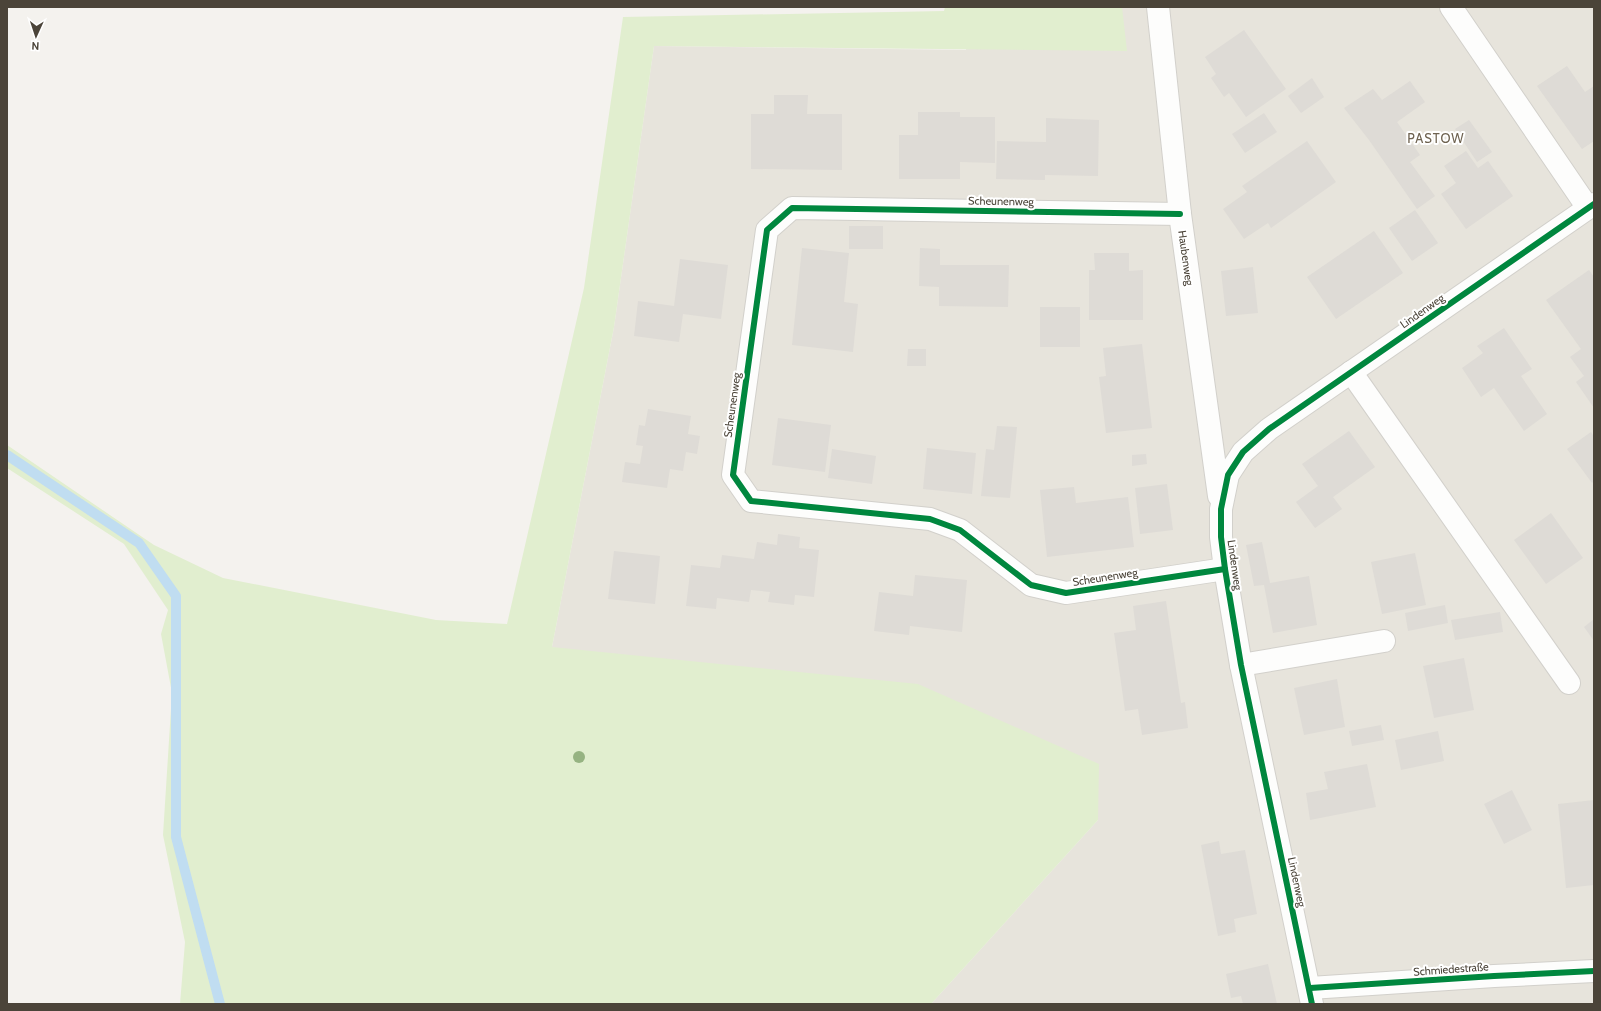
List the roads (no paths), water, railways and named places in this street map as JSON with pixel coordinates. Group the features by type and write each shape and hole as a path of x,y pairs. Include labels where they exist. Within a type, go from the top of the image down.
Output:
{"street":[{"name":"Haubenweg","path":"1158,7 1180,214 1221,509"},
{"path":"1451,7 1591,206"},
{"name":"Lindenweg","path":"1311,996 1241,665 1225,569 1221,537 1221,509 1228,475 1243,452 1269,429 1591,206"},
{"name":"Scheunenweg","path":"1180,214 792,208 767,230 732,475 751,501 930,519 960,530 1032,585 1066,593 1225,569"},
{"path":"1351,372 1569,683"},
{"path":"1241,665 1384,641"},
{"name":"Schmiedestraße","path":"1311,996 1494,976 1594,971"}],"waterway":[{"path":"7,455 139,543 176,596 176,837 220,1004"}],"district":[{"name":"PASTOW","path":"1436,138"}]}
